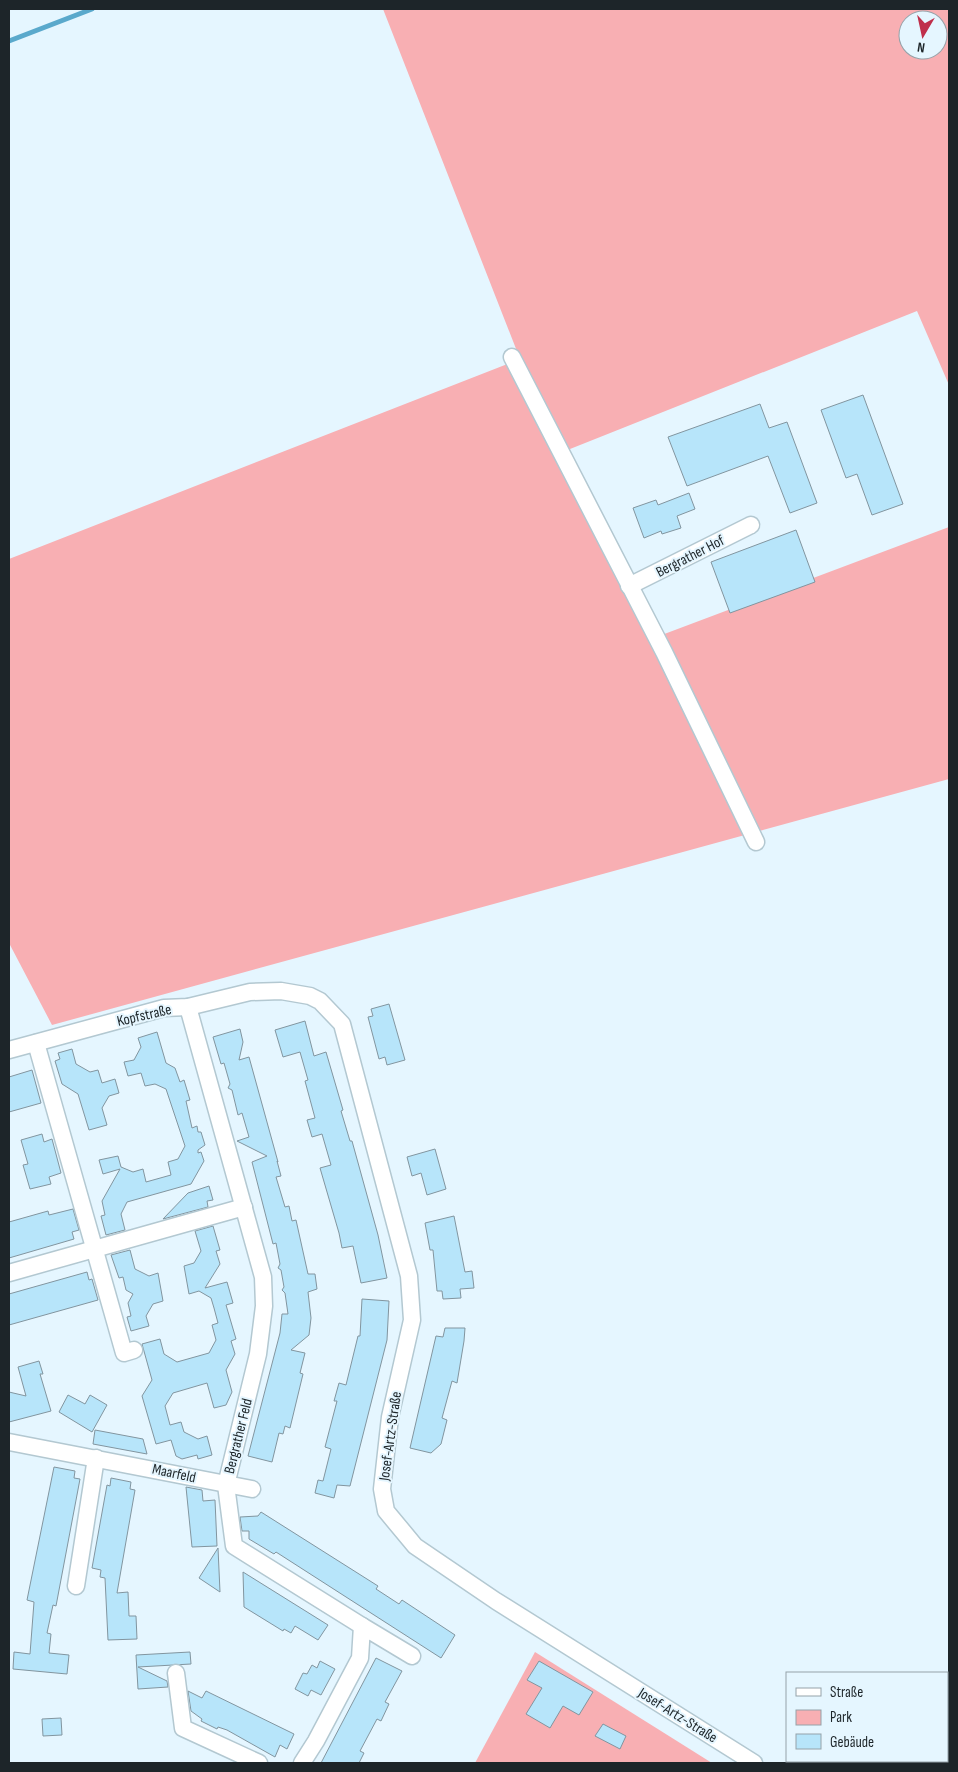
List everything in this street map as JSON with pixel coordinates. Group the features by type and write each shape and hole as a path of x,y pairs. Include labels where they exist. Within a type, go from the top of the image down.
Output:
{"street":[{"path":"512,357 664,652 756,842"},
{"name":"Bergrather Hof","path":"629,586 751,525"},
{"name":"Kopfstraße","path":"9,1050 164,1008 188,1007 250,992 281,991 310,996"},
{"name":"Josef-Artz-Straße","path":"310,996 320,1001 342,1024 409,1276 412,1320 390,1417 382,1489 386,1511 415,1546 496,1601 754,1763"},
{"name":"Bergrather Feld","path":"188,1007 263,1277 264,1306 258,1354 226,1484 234,1546 412,1656"},
{"path":"36,1043 124,1353 134,1350"},
{"path":"9,1273 244,1208"},
{"name":"Maarfeld","path":"9,1442 252,1489"},
{"path":"76,1586 96,1458"},
{"path":"302,1763 316,1741 360,1658 362,1626"},
{"path":"176,1673 183,1728 259,1763"}],"green space":[{"path":"383,9 949,9 949,385 917,311 565,451 659,636 949,527 949,779 52,1025 9,943 9,559 520,359"},
{"path":"535,1652 712,1763 475,1763"}],"building":[{"path":"863,395 903,504 872,515 857,474 846,478 821,410"},
{"path":"760,404 769,428 787,422 817,503 790,513 768,456 687,486 668,437"},
{"path":"689,493 695,509 677,516 681,528 662,534 661,531 644,538 633,508 656,500 658,505"},
{"path":"796,530 815,582 730,613 711,562"},
{"path":"389,1004 405,1060 387,1065 385,1057 379,1059 368,1017 373,1016 371,1009"},
{"path":"305,1021 314,1056 326,1052 343,1110 341,1111 350,1141 352,1141 378,1235 387,1278 361,1283 353,1246 342,1248 320,1168 331,1165 322,1134 312,1137 307,1120 315,1118 305,1081 308,1080 300,1052 283,1057 275,1030"},
{"path":"240,1029 243,1042 239,1060 249,1057 278,1162 281,1176 276,1177 285,1207 289,1206 292,1221 296,1220 308,1274 315,1274 317,1289 308,1292 311,1318 309,1335 291,1350 305,1353 300,1373 303,1374 290,1428 285,1426 283,1434 279,1433 272,1462 248,1456 280,1333 282,1314 288,1314 285,1293 282,1290 284,1287 281,1270 278,1268 280,1264 276,1243 273,1244 252,1162 267,1156 237,1141 249,1137 242,1113 238,1115 232,1090 228,1088 230,1084 224,1063 221,1064 213,1037"},
{"path":"157,1032 166,1063 175,1068 180,1082 184,1080 190,1100 186,1101 192,1128 197,1126 205,1145 198,1150 198,1153 201,1152 204,1161 191,1184 127,1202 121,1214 125,1230 106,1235 101,1216 105,1215 102,1201 120,1169 103,1174 99,1160 118,1156 121,1167 133,1172 143,1169 146,1182 171,1175 168,1162 178,1159 185,1146 166,1089 155,1084 145,1086 141,1073 128,1076 124,1062 134,1060 141,1047 138,1038"},
{"path":"72,1049 76,1064 90,1072 98,1070 102,1083 115,1079 119,1093 109,1096 102,1108 107,1125 89,1130 78,1094 62,1084 55,1061 60,1059 58,1053"},
{"path":"32,1070 41,1103 9,1112 9,1077"},
{"path":"42,1134 44,1142 52,1139 61,1173 49,1177 51,1184 30,1189 23,1165 28,1164 21,1140"},
{"path":"435,1149 446,1189 427,1195 421,1173 412,1176 407,1157"},
{"path":"209,1186 213,1200 207,1201 208,1207 163,1219 188,1193"},
{"path":"73,1209 79,1230 72,1232 74,1239 9,1258 9,1222 48,1211 49,1215"},
{"path":"454,1216 465,1272 472,1271 474,1288 460,1289 461,1298 443,1299 442,1291 437,1291 433,1250 430,1250 425,1223"},
{"path":"213,1226 220,1250 216,1251 220,1264 205,1288 227,1282 233,1303 226,1305 236,1339 231,1341 235,1354 226,1370 232,1392 226,1405 214,1408 207,1383 173,1393 165,1406 170,1425 181,1422 184,1432 198,1439 207,1436 212,1455 198,1459 197,1455 182,1459 176,1456 171,1440 156,1444 142,1396 152,1380 142,1344 160,1339 164,1354 177,1362 209,1353 216,1340 212,1325 218,1323 214,1308 211,1298 199,1291 189,1294 184,1266 194,1263 201,1251 195,1231"},
{"path":"130,1250 135,1269 149,1276 158,1273 163,1301 153,1304 146,1316 149,1326 131,1331 127,1317 131,1316 128,1303 133,1294 126,1290 123,1277 119,1278 111,1255"},
{"path":"87,1272 89,1280 92,1279 98,1300 9,1325 9,1294"},
{"path":"362,1299 389,1301 387,1340 350,1486 337,1485 334,1498 315,1493 318,1480 323,1481 331,1449 325,1447 337,1401 334,1401 339,1383 346,1385 358,1336 360,1336"},
{"path":"445,1328 465,1328 464,1341 457,1383 452,1381 442,1418 447,1420 441,1444 431,1453 410,1448 436,1336 443,1337"},
{"path":"39,1361 43,1374 40,1374 51,1411 9,1422 9,1392 26,1396 18,1367"},
{"path":"68,1395 85,1404 90,1395 107,1405 92,1432 59,1412"},
{"path":"95,1430 143,1439 147,1454 93,1444"},
{"path":"54,1467 75,1471 74,1478 80,1479 56,1606 53,1605 47,1633 51,1634 49,1653 69,1655 67,1674 13,1669 14,1652 30,1654 34,1602 27,1600"},
{"path":"111,1478 131,1482 130,1489 135,1490 117,1593 128,1592 129,1616 136,1616 137,1639 108,1640 105,1578 100,1577 101,1570 92,1568 107,1485 110,1486"},
{"path":"186,1487 202,1490 203,1501 215,1500 217,1546 192,1547"},
{"path":"261,1512 378,1586 376,1589 399,1604 402,1600 455,1635 441,1658 276,1552 274,1554 249,1539 249,1531 242,1531 240,1517 258,1516"},
{"path":"218,1548 220,1592 199,1578"},
{"path":"243,1572 328,1625 318,1640 295,1626 291,1633 284,1629 283,1631 244,1607"},
{"path":"190,1652 191,1664 138,1667 167,1681 168,1687 138,1689 136,1655"},
{"path":"376,1658 402,1671 385,1702 389,1704 381,1721 377,1719 360,1751 364,1753 359,1763 321,1763"},
{"path":"320,1661 335,1669 321,1695 311,1690 308,1696 295,1689 303,1673 307,1674 312,1665 317,1668"},
{"path":"539,1661 593,1692 579,1715 563,1706 550,1728 526,1714 542,1688 527,1680"},
{"path":"188,1691 202,1698 206,1691 294,1734 287,1749 280,1745 275,1757 227,1730 218,1727 217,1729 201,1721 202,1719 191,1711"},
{"path":"61,1718 62,1735 43,1736 42,1719"},
{"path":"603,1724 626,1736 620,1749 595,1736"}],"waterway":[{"path":"9,41 92,9"}]}
